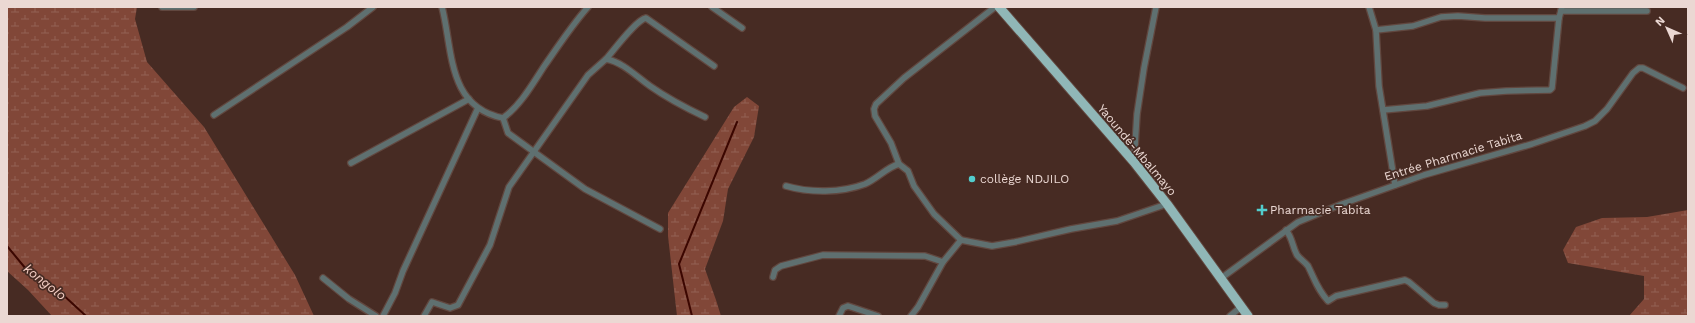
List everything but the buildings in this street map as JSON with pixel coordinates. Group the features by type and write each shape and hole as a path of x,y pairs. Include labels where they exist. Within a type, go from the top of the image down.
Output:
{"highway":[{"name":"Yaoundé-Mbalmayo","path":"999,7 1134,162 1167,204 1248,316"}],"street":[{"path":"162,7 194,7"},
{"path":"214,115 373,7"},
{"path":"442,7 447,26 450,52 456,78 469,99 478,108 491,116 503,118 510,113 524,96 565,35 588,7"},
{"path":"712,7 742,28"},
{"path":"995,7 904,78 876,104 874,109 875,116 891,143 899,164 908,171 914,186 934,214 961,240 992,246 1117,221 1167,204"},
{"path":"1134,162 1138,107 1156,7"},
{"path":"1369,7 1376,30 1383,110 1395,185"},
{"path":"1383,110 1427,106 1480,93 1550,90 1552,88 1561,9 1647,10"},
{"path":"1376,30 1414,26 1441,17 1559,18"},
{"path":"424,316 432,302 450,308 458,305 490,245 510,187 588,75 606,58 634,26 646,18 714,66"},
{"path":"606,58 614,60 651,87 705,117"},
{"name":"Entrée Pharmacie Tabita","path":"1220,279 1298,222 1395,185 1585,126 1595,120 1607,109 1633,73 1639,68 1643,68 1683,88"},
{"path":"351,163 469,99"},
{"path":"383,316 395,293 403,271 431,208 478,108"},
{"path":"503,118 508,133 585,189 660,229"},
{"path":"786,186 800,190 831,190 849,188 864,184 880,176 894,165 899,164"},
{"path":"1286,230 1293,238 1293,245 1298,256 1307,264 1319,291 1328,301 1336,296 1404,280 1409,282 1434,303 1445,305"},
{"path":"911,316 918,307 944,262 961,240"},
{"path":"773,277 776,270 781,266 823,255 925,256 944,262"},
{"path":"323,278 349,299 376,316"},
{"path":"839,316 843,308 848,306 878,316"},
{"path":"1230,316 1241,307"}],"green space":[{"path":"7,7 137,7 135,19 147,62 204,127 295,275 314,316 52,316 28,290 7,271"},
{"path":"747,97 759,106 754,137 728,189 723,221 705,269 721,316 677,316 668,236 668,213 734,107"},
{"path":"1688,210 1688,316 1629,316 1644,299 1644,276 1568,263 1563,250 1576,227 1602,218 1647,217"}],"waterway":[{"path":"692,316 679,264 737,122"},
{"name":"kongolo","path":"7,246 26,269 61,293 86,316"}],"place":[{"name":"collège NDJILO","path":"972,179"},
{"name":"Pharmacie Tabita","path":"1262,210"}]}
